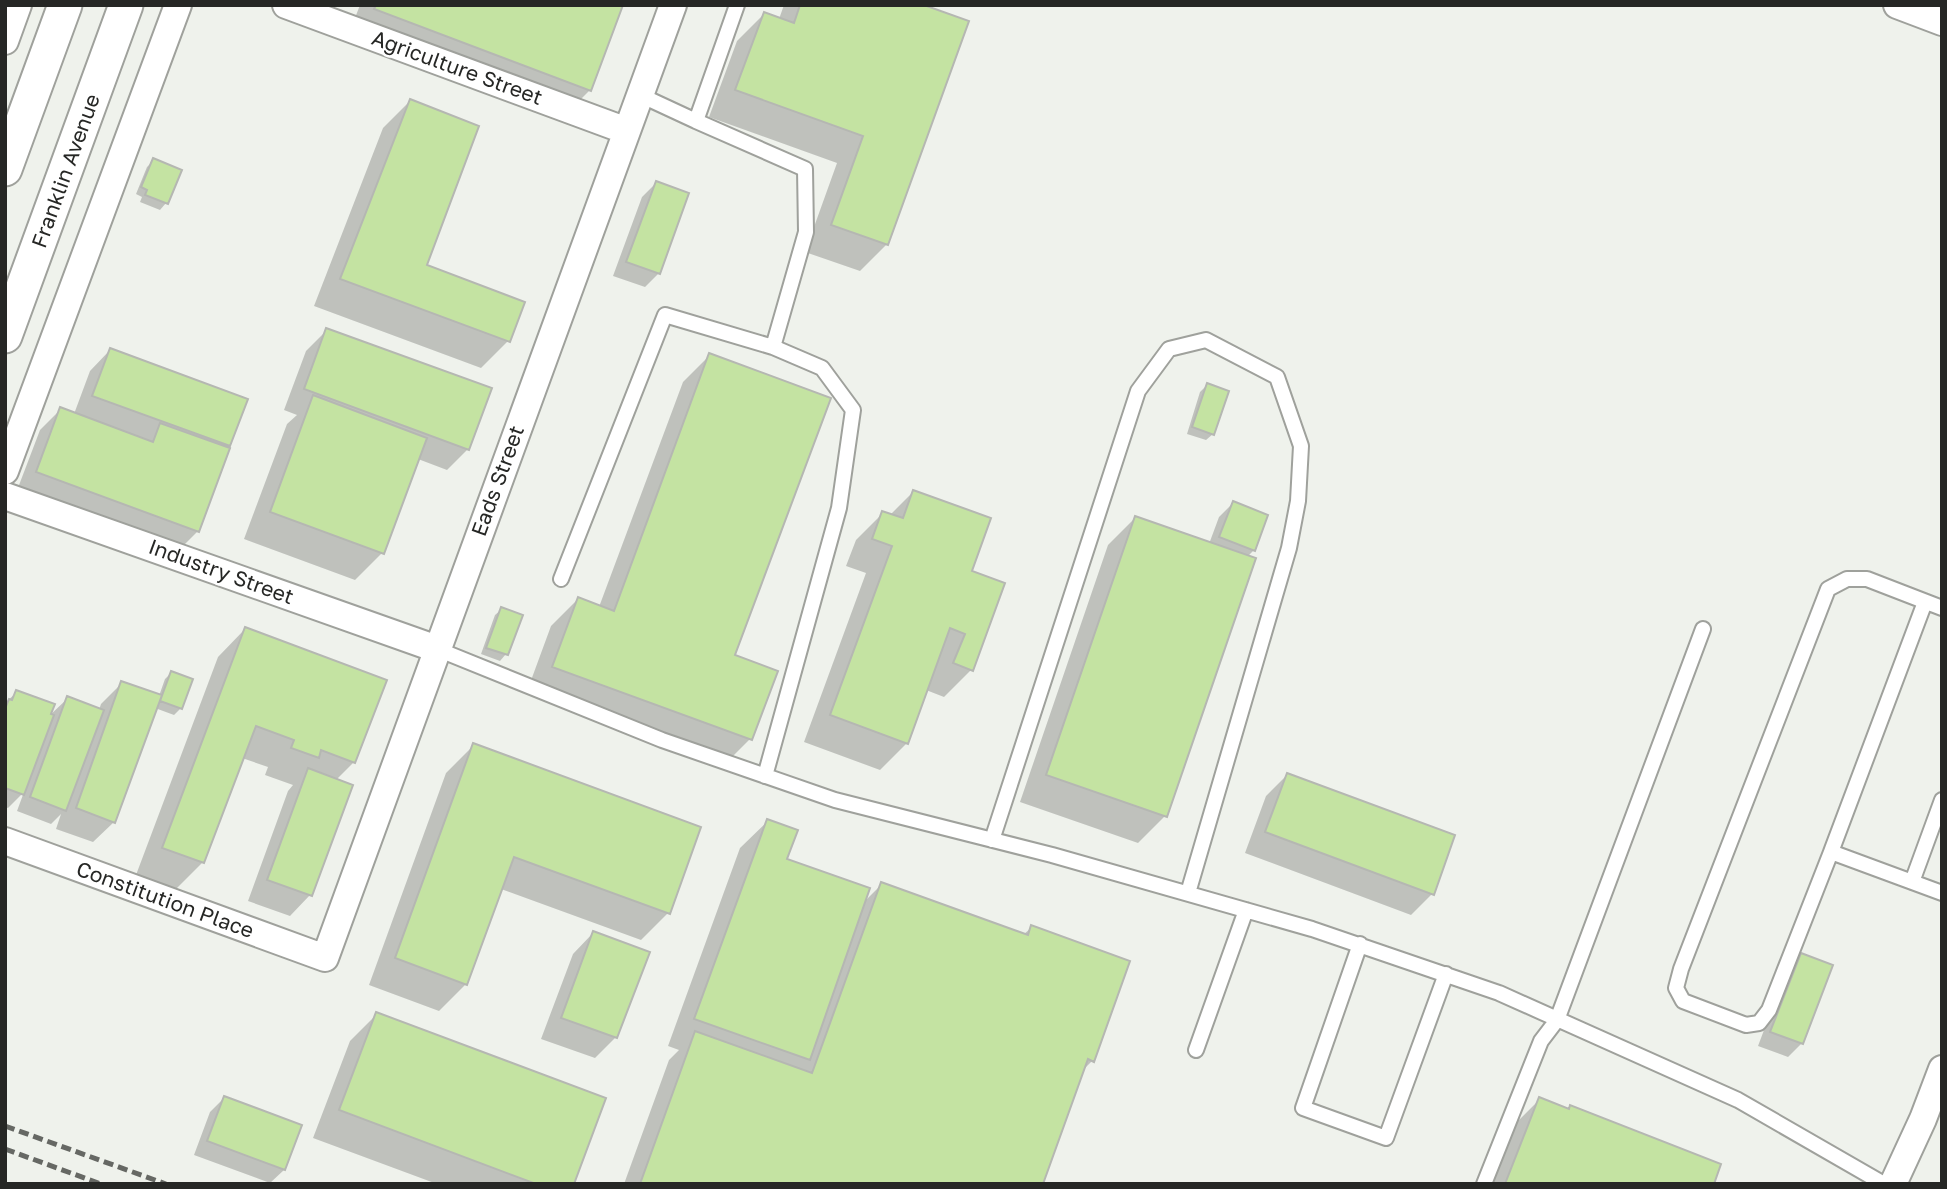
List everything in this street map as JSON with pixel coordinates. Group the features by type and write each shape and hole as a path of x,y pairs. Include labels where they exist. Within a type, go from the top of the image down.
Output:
{"street":[{"path":"5,41 18,5"},
{"path":"5,169 65,5"},
{"path":"5,471 178,5"},
{"name":"Eads Street","path":"325,958 673,5"},
{"path":"1897,5 1942,22"},
{"name":"Agriculture Street","path":"298,7 627,131"},
{"name":"Franklin Avenue","path":"5,336 125,9"},
{"name":"Industry Street","path":"5,496 437,649"},
{"name":"Constitution Place","path":"5,841 325,958"},
{"path":"1893,1184 1923,1119 1942,1069"}],"lane":[{"path":"696,121 737,5"},
{"path":"640,95 805,169 806,232 772,347"},
{"path":"561,579 665,314 772,347 822,368 853,410 839,508 765,776"},
{"path":"992,840 1138,391 1169,349 1206,340 1277,377 1301,446 1298,501 1289,548 1188,893"},
{"path":"1925,602 1769,1010 1759,1023 1746,1025 1683,1001 1676,988 1681,969 1828,589 1847,579 1867,579 1942,608"},
{"path":"1484,1184 1541,1041 1557,1020 1703,629"},
{"path":"437,649 662,740 835,800 1188,893 1360,944 1499,993 1738,1100 1884,1184"},
{"path":"1912,882 1942,800"},
{"path":"1831,852 1942,893"},
{"path":"1196,1050 1246,910"},
{"path":"1360,944 1303,1108 1385,1138 1446,974"}],"building":[{"path":"376,5 623,5 591,91 374,9"},
{"path":"800,5 924,5 969,21 888,245 831,225 863,136 735,90 764,12 794,23"},
{"path":"410,99 479,126 427,265 525,302 510,342 340,279"},
{"path":"153,158 182,170 168,204 145,195 147,190 141,187"},
{"path":"656,181 689,193 660,274 626,262"},
{"path":"326,328 492,388 469,450 304,389"},
{"path":"110,348 248,399 230,446 92,396"},
{"path":"709,353 831,398 735,655 778,671 752,740 552,667 578,597 614,611"},
{"path":"1207,383 1229,391 1214,435 1192,427"},
{"path":"313,395 427,438 384,554 270,512"},
{"path":"60,407 153,442 160,423 230,448 199,532 36,472"},
{"path":"913,490 991,518 972,571 1005,583 973,671 953,663 965,634 950,628 908,744 830,715 892,546 872,539 882,511 903,518"},
{"path":"1233,501 1268,515 1255,551 1219,537"},
{"path":"1135,516 1256,558 1167,817 1046,775"},
{"path":"501,607 523,615 508,655 486,648"},
{"path":"245,627 387,680 355,763 321,750 319,758 291,748 294,740 256,726 204,863 162,848"},
{"path":"171,671 193,679 182,709 160,701"},
{"path":"121,681 162,695 115,823 76,808"},
{"path":"16,690 55,704 51,714 54,715 24,795 5,788 5,709"},
{"path":"67,696 104,710 66,811 30,797"},
{"path":"473,743 701,827 670,914 514,857 467,985 395,958"},
{"path":"308,768 353,785 312,896 267,880"},
{"path":"1287,773 1455,835 1434,895 1265,832"},
{"path":"767,819 798,830 787,859 870,888 810,1060 694,1019"},
{"path":"881,882 1028,935 1031,925 1130,961 1094,1062 1088,1059 1043,1184 640,1184 695,1031 812,1073"},
{"path":"593,931 650,952 617,1038 561,1018"},
{"path":"1801,953 1833,965 1803,1044 1770,1032"},
{"path":"376,1012 606,1098 574,1184 536,1184 339,1110"},
{"path":"224,1096 302,1125 285,1170 207,1141"},
{"path":"1539,1097 1569,1109 1570,1105 1721,1164 1714,1184 1505,1184"}],"railway":[{"path":"5,1126 166,1184"},
{"path":"5,1149 101,1184"}]}
